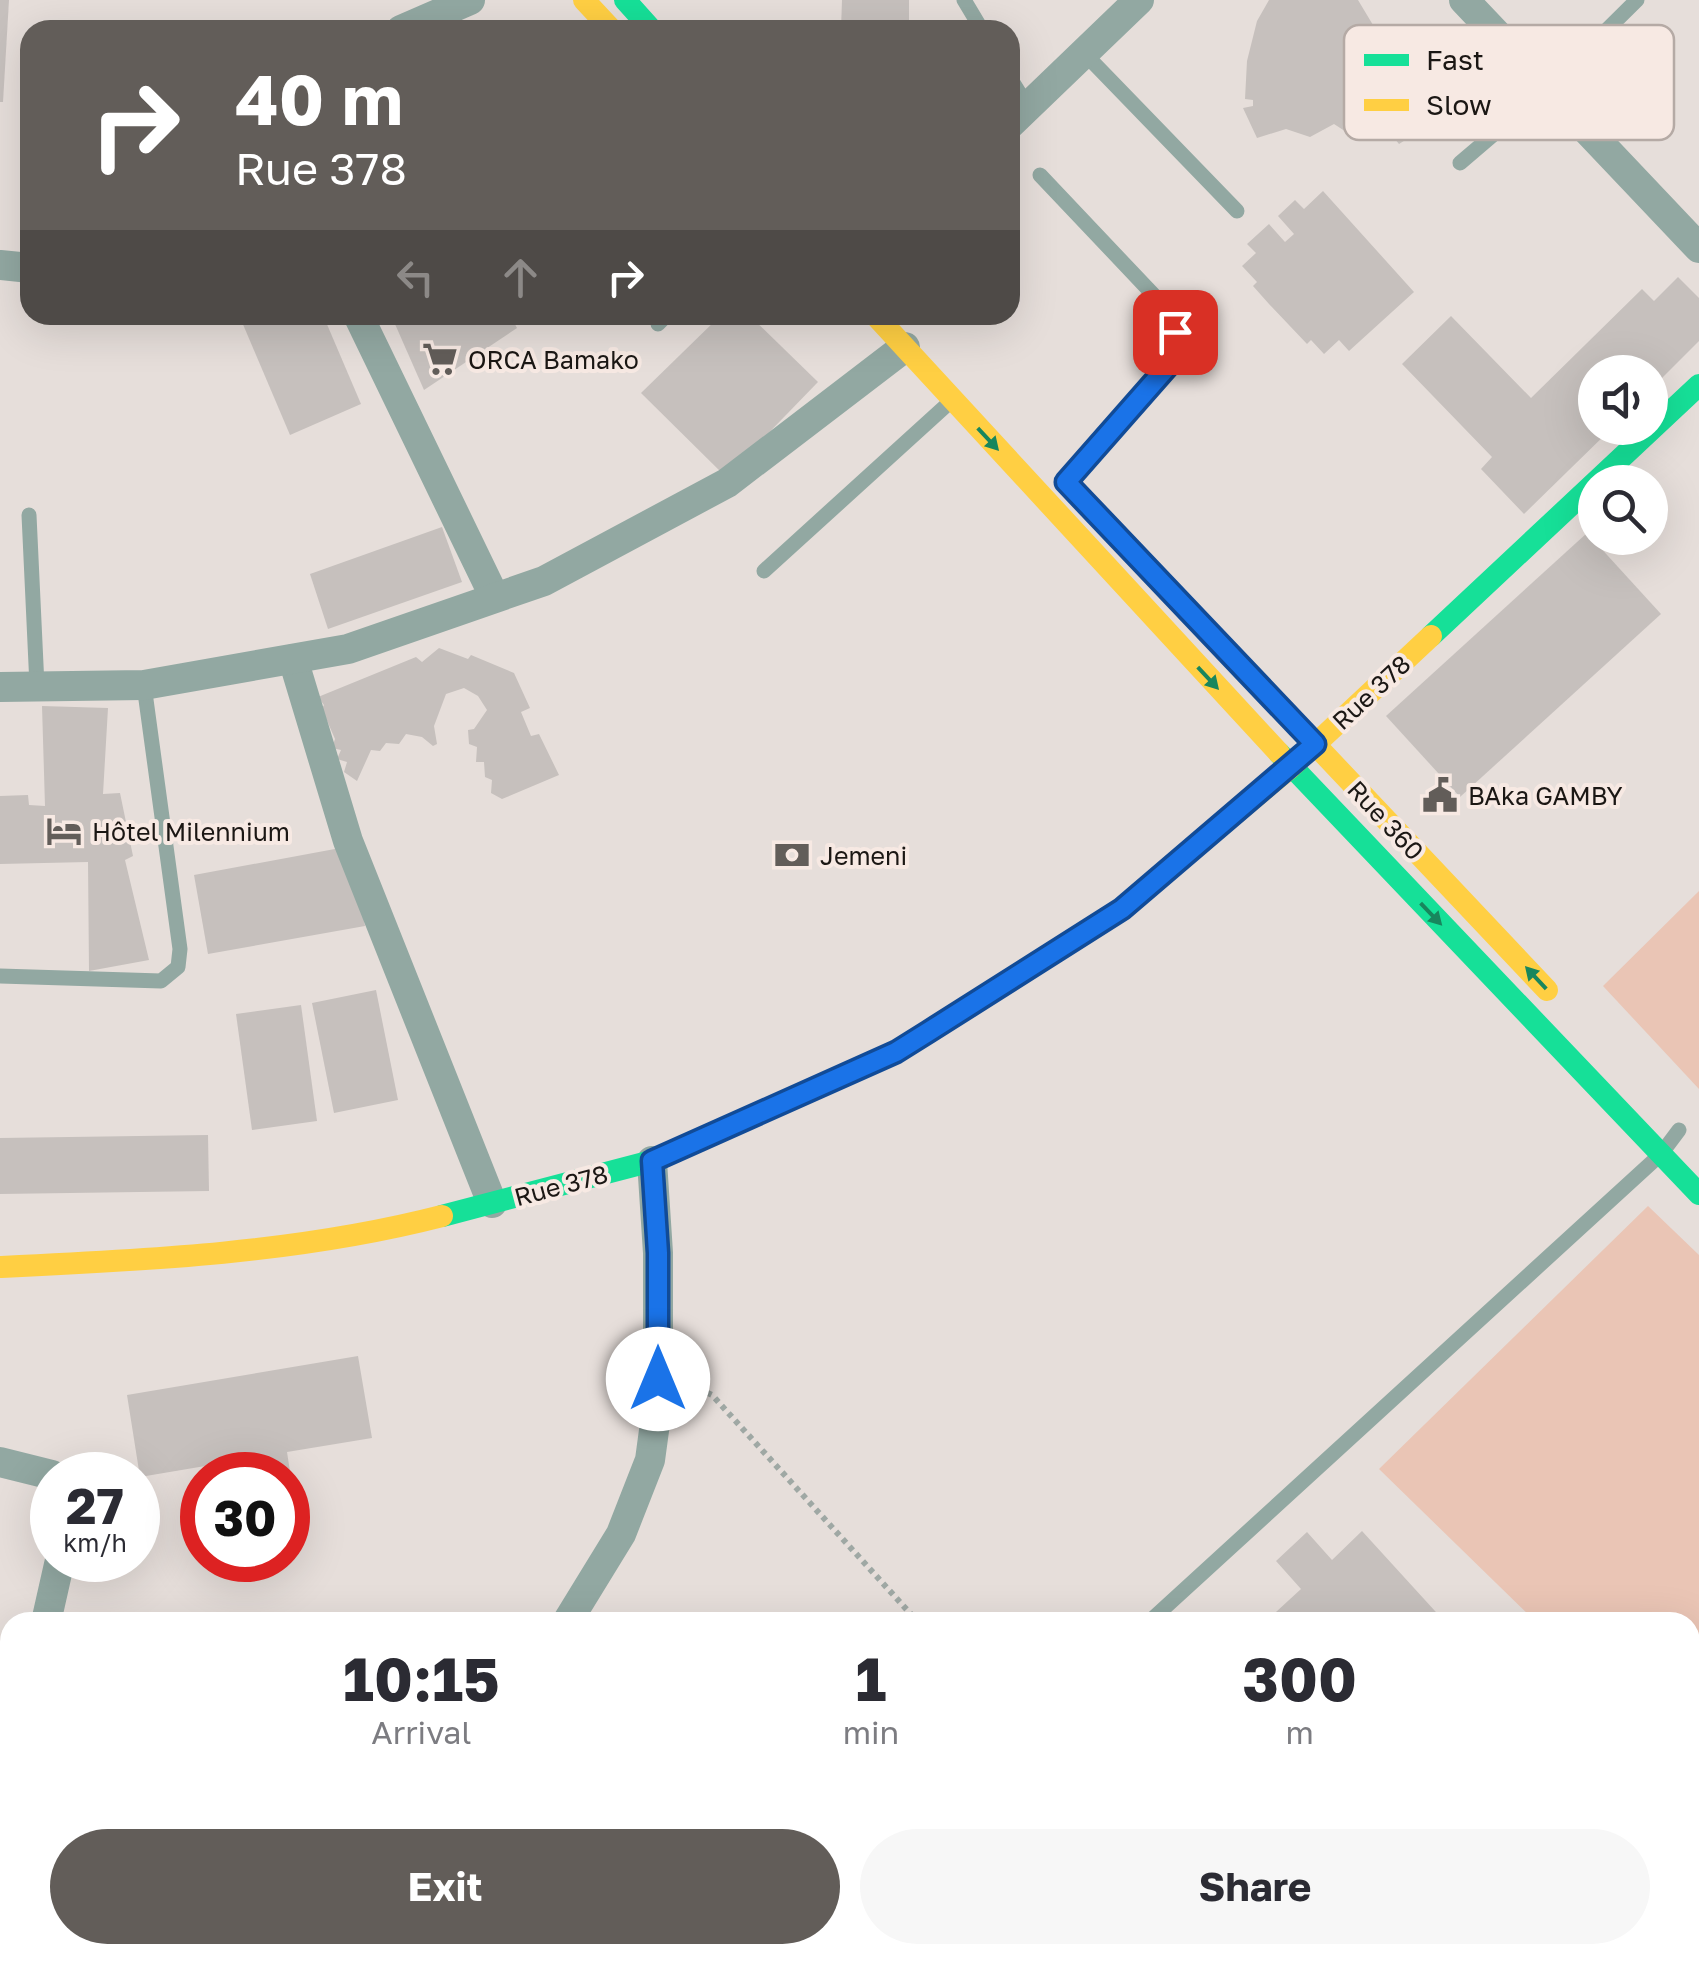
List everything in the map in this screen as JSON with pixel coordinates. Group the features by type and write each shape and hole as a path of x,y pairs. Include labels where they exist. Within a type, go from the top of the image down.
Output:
{"street":[{"path":"425,20 470,0"},
{"path":"584,0 603,20"},
{"path":"624,0 643,20"},
{"path":"1020,115 1139,0"},
{"path":"1464,0 1488,25"},
{"path":"1597,140 1699,248"},
{"path":"363,325 494,596"},
{"path":"884,325 1291,768 1699,1194"},
{"path":"0,687 144,684 348,649 544,581 727,483 904,347"},
{"name":"Rue 378","path":"0,1267 174,1259 394,1228 652,1161 896,1052 1122,909 1291,768 1699,385"},
{"name":"Rue 360","path":"1171,592 1558,1002"},
{"path":"292,659 348,840 492,1203"},
{"path":"1673,1123 1699,1151"},
{"path":"573,1612 622,1534 650,1460 658,1379 658,1253 652,1161"},
{"path":"0,1462 30,1470"},
{"path":"48,1612 55,1582"}],"lane":[{"path":"1612,25 1638,0"},
{"path":"1084,52 1238,211"},
{"path":"1460,162 1486,140"},
{"path":"1040,175 1165,307 1175,332 1175,347 1168,366 1066,482"},
{"path":"764,571 952,400"},
{"path":"30,515 37,686"},
{"path":"0,976 161,981 178,967 180,949 144,684"},
{"path":"1159,1612 1661,1154 1673,1123"}],"path":[{"path":"658,1379 697,1386 712,1395 909,1612"}],"shaded area":[{"path":"1699,891 1699,1089 1603,986"},
{"path":"1648,1206 1699,1255 1699,1612 1526,1612 1379,1469"}],"building":[{"path":"0,0 9,0 3,102 0,102"},
{"path":"842,0 909,0 909,20 841,20"},
{"path":"1269,0 1358,0 1373,25 1344,25 1344,131 1334,124 1310,137 1286,129 1257,138 1243,108 1253,106 1253,100 1245,99 1247,61 1257,21"},
{"path":"1323,191 1414,292 1349,351 1339,340 1324,354 1311,340 1307,344 1269,304 1242,266 1256,253 1247,244 1269,224 1285,242 1294,234 1278,216 1295,200 1304,209"},
{"path":"1678,277 1699,298 1699,341 1668,372 1668,355 1578,355 1578,445 1595,445 1524,514 1481,469 1492,457 1402,364 1451,316 1531,398 1642,289 1654,301"},
{"path":"243,325 327,325 361,404 290,435"},
{"name":"ORCA Bamako","path":"395,325 515,325 517,328 424,390"},
{"path":"711,325 759,325 818,382 726,477 641,393"},
{"path":"442,527 462,582 328,629 310,574"},
{"path":"1578,541 1578,555 1607,555 1661,614 1460,797 1386,716"},
{"path":"439,648 468,659 471,655 514,673 530,708 521,712 531,736 539,734 559,775 502,799 491,793 492,780 485,777 484,762 476,762 477,747 469,744 468,730 474,729 487,710 478,696 464,688 446,694 434,726 437,744 433,746 422,737 406,734 399,744 386,743 380,751 371,750 357,781 344,772 347,762 337,759 341,750 332,748 335,739 325,716 318,715 324,705 318,697 416,657 422,662"},
{"name":"Hôtel Milennium","path":"42,706 108,708 103,794 120,793 133,856 125,860 149,960 89,971 88,862 0,864 0,796 28,795 29,805 45,806"},
{"path":"351,846 365,926 208,954 194,875"},
{"path":"376,990 398,1100 334,1113 312,1003"},
{"path":"301,1005 317,1121 252,1130 236,1014"},
{"path":"208,1135 209,1191 0,1194 0,1138"},
{"path":"358,1356 372,1438 287,1452 180,1452 180,1470 160,1474 160,1452 136,1452 127,1395"},
{"path":"1362,1531 1436,1612 1276,1612 1301,1589 1276,1561 1307,1532 1332,1560"}],"traffic: fast":[{"path":"625,0 643,20"},
{"path":"1431,636 1699,385"},
{"path":"1279,753 1699,1194"},
{"path":"442,1216 652,1161 896,1052 922,1036"}],"traffic: slow":[{"path":"584,0 603,20"},
{"path":"884,325 1279,753"},
{"path":"1189,611 1547,990"},
{"path":"922,1036 1121,909 1291,767 1431,636"},
{"path":"0,1267 167,1258 278,1247 442,1216"}],"place":[{"name":"ORCA Bamako","path":"440,359"},
{"name":"BAka GAMBY","path":"1440,795"},
{"name":"Hôtel Milennium","path":"64,831"},
{"name":"Jemeni","path":"792,855"}],"route":[{"path":"658,1379 658,1253 652,1161 896,1052 928,1032 1122,909 1315,744 1066,482 1168,366 1175,347 1175,332"}]}
